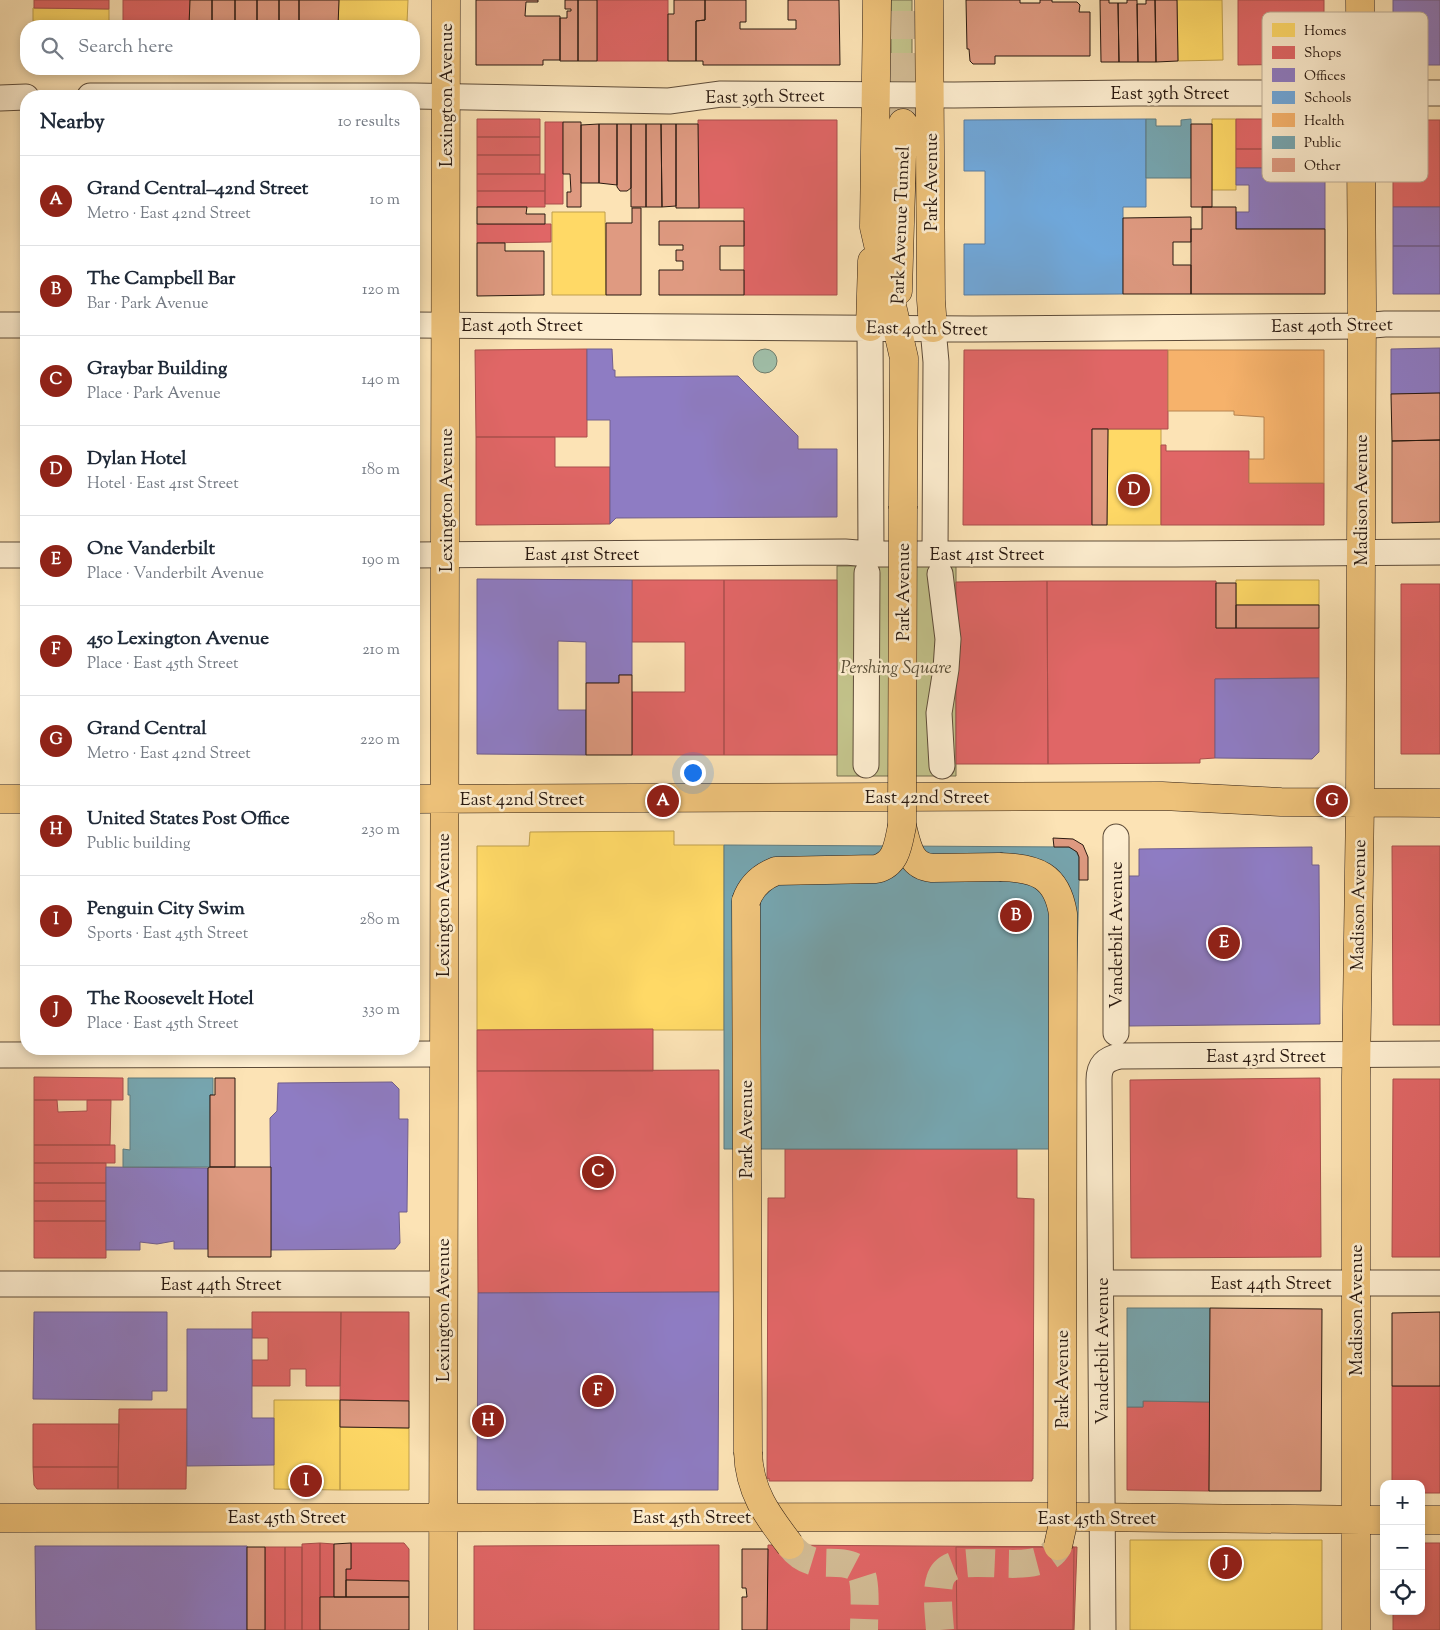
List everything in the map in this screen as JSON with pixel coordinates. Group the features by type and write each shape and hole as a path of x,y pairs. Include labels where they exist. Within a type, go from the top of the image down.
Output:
{"main road":[{"name":"Lexington Avenue","path":"443,1630 446,0"},
{"name":"Park Avenue","path":"790,1545 760,1501 748,1467 746,901 755,884 776,871 871,870 883,867 890,862 895,854 902,826 905,328 874,227 877,0"},
{"name":"Park Avenue","path":"905,328 931,300 929,0"},
{"name":"Park Avenue Tunnel","path":"903,123 905,328"},
{"name":"Madison Avenue","path":"1356,1630 1356,1055 1360,802 1360,182"},
{"name":"East 42nd Street","path":"420,799 1162,796 1281,802 1440,803"},
{"path":"0,799 20,799"},
{"name":"Park Avenue","path":"902,826 910,854 923,866 932,868 1000,867 1025,869 1044,876 1052,883 1060,898 1063,914 1062,1528 1058,1546"},
{"name":"East 45th Street","path":"0,1518 443,1517 1380,1520"},
{"path":"1425,1520 1440,1520"}],"street":[{"name":"East 39th Street","path":"420,96 669,101 722,94 1262,93"},
{"path":"0,98 20,97"},
{"name":"East 40th Street","path":"420,325 905,328 1440,324"},
{"path":"0,325 20,325"},
{"name":"Park Avenue","path":"866,766 869,564 905,328"},
{"name":"Park Avenue","path":"905,328 936,362 938,564 948,639 946,669 939,713 942,766"},
{"name":"East 41st Street","path":"420,555 836,552 869,564 938,564 1196,554 1440,552"},
{"path":"0,555 20,555"},
{"name":"Vanderbilt Avenue","path":"1116,837 1116,1033"},
{"path":"420,1054 443,1054"},
{"name":"East 43rd Street","path":"1100,1071 1104,1063 1120,1056 1440,1054"},
{"path":"0,1056 222,1055"},
{"name":"Vanderbilt Avenue","path":"1100,1071 1103,1630"},
{"name":"East 44th Street","path":"1102,1283 1440,1283"},
{"name":"East 44th Street","path":"0,1284 443,1284"}],"green space":[{"path":"891,0 912,0 912,68 891,68"},
{"name":"Pershing Square","path":"956,565 956,776 837,776 837,566"}],"shaded area":[{"path":"765,349 773,353 777,361 773,369 765,373 757,369 753,361 757,353"}],"building: Homes":[{"path":"339,0 408,0 407,20 338,20"},
{"path":"1177,0 1222,0 1223,60 1178,61"},
{"path":"33,8 109,9 109,20 33,20"},
{"path":"1212,119 1236,119 1236,190 1212,190"},
{"path":"552,212 605,212 606,295 552,295"},
{"path":"1108,429 1161,429 1161,525 1107,525"},
{"path":"1236,580 1319,580 1319,605 1236,605"},
{"path":"674,831 674,845 724,845 724,1030 477,1030 477,846 529,846 530,832"},
{"path":"274,1400 340,1400 340,1490 274,1489"},
{"path":"340,1427 409,1428 409,1490 340,1490"},
{"path":"1130,1540 1322,1540 1322,1630 1130,1630"}],"building: Shops":[{"path":"34,0 109,0 109,9 34,8"},
{"path":"123,0 190,0 189,20 123,20"},
{"path":"597,0 668,0 668,61 597,61"},
{"path":"1238,0 1324,0 1324,12 1262,12 1262,65 1238,65"},
{"path":"477,119 540,119 540,137 477,137"},
{"path":"1236,119 1262,119 1262,149 1236,149"},
{"path":"698,120 837,120 837,295 744,295 744,208 699,208"},
{"path":"1428,120 1440,120 1440,207 1393,207 1393,182 1428,182"},
{"path":"545,122 563,122 563,204 545,204"},
{"path":"477,137 540,137 540,155 477,155"},
{"path":"1236,149 1262,149 1262,168 1236,168"},
{"path":"477,155 540,155 540,174 477,174"},
{"path":"477,174 545,174 545,191 477,191"},
{"path":"477,191 545,191 545,207 477,207"},
{"path":"477,224 551,224 551,242 477,243"},
{"path":"587,349 587,437 476,437 475,350"},
{"path":"964,350 1168,350 1168,429 1092,429 1092,525 963,525"},
{"path":"476,437 555,437 555,467 610,467 610,524 476,525"},
{"path":"1161,445 1166,445 1166,451 1249,451 1249,483 1324,483 1324,525 1161,525"},
{"path":"632,580 724,580 724,755 632,755 632,692 685,692 685,642 632,642"},
{"path":"724,580 837,580 837,755 724,755"},
{"path":"1047,581 1048,764 956,764 956,582"},
{"path":"1047,581 1216,581 1216,628 1319,628 1319,678 1215,679 1215,758 1200,759 1200,763 1048,764"},
{"path":"1401,584 1440,584 1440,754 1401,754"},
{"path":"1392,846 1440,846 1440,1025 1393,1025"},
{"path":"653,1029 653,1071 477,1071 477,1030"},
{"path":"719,1070 719,1292 478,1293 477,1071"},
{"path":"34,1077 123,1078 123,1100 34,1100"},
{"path":"1320,1078 1321,1257 1131,1258 1130,1080"},
{"path":"1393,1079 1440,1079 1440,1257 1392,1257"},
{"path":"34,1100 57,1100 58,1112 87,1111 87,1100 111,1100 110,1145 34,1145"},
{"path":"34,1145 115,1145 115,1163 34,1163"},
{"path":"785,1149 1017,1149 1017,1198 1034,1199 1032,1481 769,1481 769,1478 767,1479 768,1198 785,1198"},
{"path":"34,1163 106,1163 106,1183 34,1183"},
{"path":"34,1183 106,1183 106,1201 34,1201"},
{"path":"34,1201 106,1201 106,1221 34,1221"},
{"path":"34,1221 106,1221 106,1258 34,1258"},
{"path":"252,1312 341,1312 340,1386 306,1386 306,1369 290,1369 290,1386 252,1386 252,1360 268,1360 268,1338 252,1338"},
{"path":"341,1312 409,1312 409,1401 340,1400"},
{"path":"1392,1386 1440,1386 1440,1493 1425,1493 1425,1480 1392,1480"},
{"path":"1143,1401 1210,1402 1209,1491 1127,1490 1127,1407 1143,1407"},
{"path":"119,1409 187,1409 186,1489 118,1489"},
{"path":"33,1424 119,1424 118,1467 33,1467"},
{"path":"33,1467 118,1467 118,1489 37,1489 34,1485"},
{"path":"320,1543 334,1544 334,1597 320,1597"},
{"path":"320,1543 320,1630 302,1630 302,1544"},
{"path":"351,1543 404,1543 409,1549 409,1581 346,1580 346,1569 351,1569"},
{"path":"1425,1543 1440,1543 1440,1630 1393,1630 1393,1615 1425,1615"},
{"path":"719,1545 719,1630 474,1630 474,1546"},
{"path":"768,1545 1074,1547 1073,1630 767,1630"},
{"path":"265,1547 285,1547 285,1630 265,1630"},
{"path":"285,1547 302,1547 302,1630 285,1630"},
{"path":"956,1547 1077,1547 1074,1630 957,1630"}],"building: Offices":[{"path":"1393,0 1440,0 1440,65 1428,65 1428,12 1393,12"},
{"path":"1236,168 1262,168 1262,182 1325,182 1325,229 1236,229 1236,212 1249,212 1249,185 1236,185"},
{"path":"1393,207 1440,207 1440,246 1393,246"},
{"path":"1393,246 1440,246 1440,294 1393,294"},
{"path":"1440,348 1440,393 1391,394 1391,349"},
{"path":"587,349 612,349 615,377 738,376 798,436 798,449 837,449 837,517 616,518 610,524 610,420 587,420"},
{"path":"477,579 632,580 632,675 619,675 619,683 586,683 586,642 558,641 558,710 586,710 586,755 477,754"},
{"path":"1319,678 1319,752 1312,759 1215,758 1215,679"},
{"path":"1312,847 1312,865 1319,865 1320,1024 1129,1026 1128,876 1139,876 1139,849"},
{"path":"392,1082 399,1089 399,1119 408,1119 407,1212 399,1212 400,1243 395,1249 271,1250 270,1118 277,1111 278,1083"},
{"path":"106,1167 208,1168 208,1249 174,1249 174,1241 157,1244 140,1242 140,1250 106,1250"},
{"path":"719,1292 718,1490 477,1490 478,1293"},
{"path":"34,1312 167,1312 167,1391 152,1391 152,1400 33,1399"},
{"path":"187,1329 252,1329 252,1418 274,1418 274,1465 187,1466"},
{"path":"35,1546 247,1546 247,1630 36,1630"}],"building: Schools":[{"path":"1146,119 1146,207 1123,207 1123,294 964,295 964,244 985,244 985,171 964,171 964,120"}],"building: Health":[{"path":"1168,350 1324,350 1324,483 1249,483 1249,459 1264,459 1264,417 1234,415 1234,411 1168,411"}],"building: Public":[{"path":"1146,119 1156,119 1156,126 1181,126 1181,120 1191,119 1191,178 1146,178"},
{"path":"724,845 1068,847 1074,849 1079,857 1079,880 1072,1149 724,1149"},
{"path":"128,1078 213,1078 213,1095 210,1095 210,1167 123,1167 123,1149 130,1150 130,1095 128,1095"},
{"path":"1127,1308 1210,1308 1210,1402 1143,1401 1143,1407 1127,1407"}],"building: Other":[{"path":"190,0 212,0 212,20 189,20"},
{"path":"212,0 235,0 235,20 212,20"},
{"path":"235,0 257,0 257,20 235,20"},
{"path":"257,0 279,0 279,20 257,20"},
{"path":"279,0 299,0 299,20 279,20"},
{"path":"299,0 339,0 338,20 299,20"},
{"path":"476,0 538,0 538,2 526,2 525,16 560,16 560,60 543,60 543,65 476,65"},
{"path":"565,0 578,0 578,61 560,61 560,18 567,18 567,11 571,11 571,9 565,9"},
{"path":"578,0 597,0 597,61 578,61"},
{"path":"674,0 705,0 705,20 696,21 696,61 668,61 668,14 674,14"},
{"path":"705,0 746,0 746,22 740,22 740,29 796,29 796,20 788,20 788,0 839,0 840,65 703,65 703,61 696,61 696,21 705,20"},
{"path":"966,0 1020,0 1020,3 1040,3 1040,0 1077,2 1080,5 1079,12 1090,12 1090,56 995,56 995,64 973,64 970,61 969,49 967,49"},
{"path":"1100,0 1118,3 1119,62 1101,62"},
{"path":"1127,0 1137,0 1138,62 1119,62 1118,3 1127,3"},
{"path":"1146,0 1155,0 1156,62 1138,62 1137,4 1146,4"},
{"path":"1155,0 1177,0 1178,61 1156,62"},
{"path":"563,122 581,122 581,207 567,207 567,192 571,192 570,174 563,174"},
{"path":"599,124 617,124 617,185 599,183"},
{"path":"599,124 599,183 581,183 581,125"},
{"path":"617,124 631,124 631,188 627,191 620,191 617,187"},
{"path":"631,124 646,124 646,207 631,207"},
{"path":"646,124 661,124 662,207 646,207"},
{"path":"661,124 676,124 676,206 662,207"},
{"path":"676,124 698,124 699,208 676,208"},
{"path":"1191,124 1212,124 1212,207 1191,207"},
{"path":"477,207 527,207 526,214 545,214 545,224 477,224"},
{"path":"1202,207 1236,207 1236,229 1325,229 1325,294 1191,294 1191,229 1202,229"},
{"path":"632,208 641,208 641,295 606,295 606,223 632,223"},
{"path":"1191,217 1191,242 1173,242 1173,265 1191,265 1191,294 1123,294 1123,218"},
{"path":"659,221 744,221 744,246 720,246 720,270 744,270 744,295 659,295 659,270 683,270 683,261 676,261 676,250 683,250 683,245 659,245"},
{"path":"477,243 505,243 505,251 544,251 544,295 477,296"},
{"path":"1440,393 1440,440 1392,441 1391,394"},
{"path":"1092,429 1108,429 1107,525 1092,525"},
{"path":"1440,440 1440,522 1392,523 1392,441"},
{"path":"1216,583 1236,583 1236,628 1216,628"},
{"path":"1236,605 1319,605 1319,628 1236,628"},
{"path":"619,675 632,675 632,755 586,755 586,683 619,683"},
{"path":"1053,838 1073,839 1083,845 1088,857 1088,880 1079,880 1079,857 1077,852 1069,847 1054,847"},
{"path":"215,1078 235,1078 235,1167 210,1167 210,1095 215,1095"},
{"path":"271,1167 271,1257 208,1257 208,1168"},
{"path":"1210,1308 1322,1309 1321,1491 1209,1491"},
{"path":"1440,1312 1440,1386 1392,1386 1392,1313"},
{"path":"340,1400 409,1401 409,1428 340,1427"},
{"path":"351,1543 351,1569 346,1569 346,1597 334,1597 334,1544"},
{"path":"247,1547 265,1547 265,1630 247,1630"},
{"path":"742,1549 768,1549 767,1630 742,1630 742,1597 747,1597 746,1588 742,1588"},
{"path":"346,1580 409,1581 409,1597 346,1597"},
{"path":"320,1597 409,1597 409,1630 320,1630"}],"tunnel":[{"path":"903,0 903,123"},
{"path":"790,1545 808,1560 842,1563 855,1567 860,1572 864,1591 864,1630"},
{"path":"940,1630 938,1591 940,1580 947,1569 960,1564 1032,1562 1047,1557 1058,1546"}],"place":[{"name":"Dylan Hotel","path":"1134,490"},
{"name":"Grand Central–42nd Street","path":"663,801"},
{"name":"Grand Central","path":"1332,801"},
{"name":"The Campbell Bar","path":"1016,916"},
{"name":"One Vanderbilt","path":"1224,943"},
{"name":"Graybar Building","path":"598,1172"},
{"name":"450 Lexington Avenue","path":"598,1391"},
{"name":"United States Post Office","path":"488,1421"},
{"name":"Penguin City Swim","path":"306,1481"},
{"name":"The Roosevelt Hotel","path":"1226,1563"}]}
